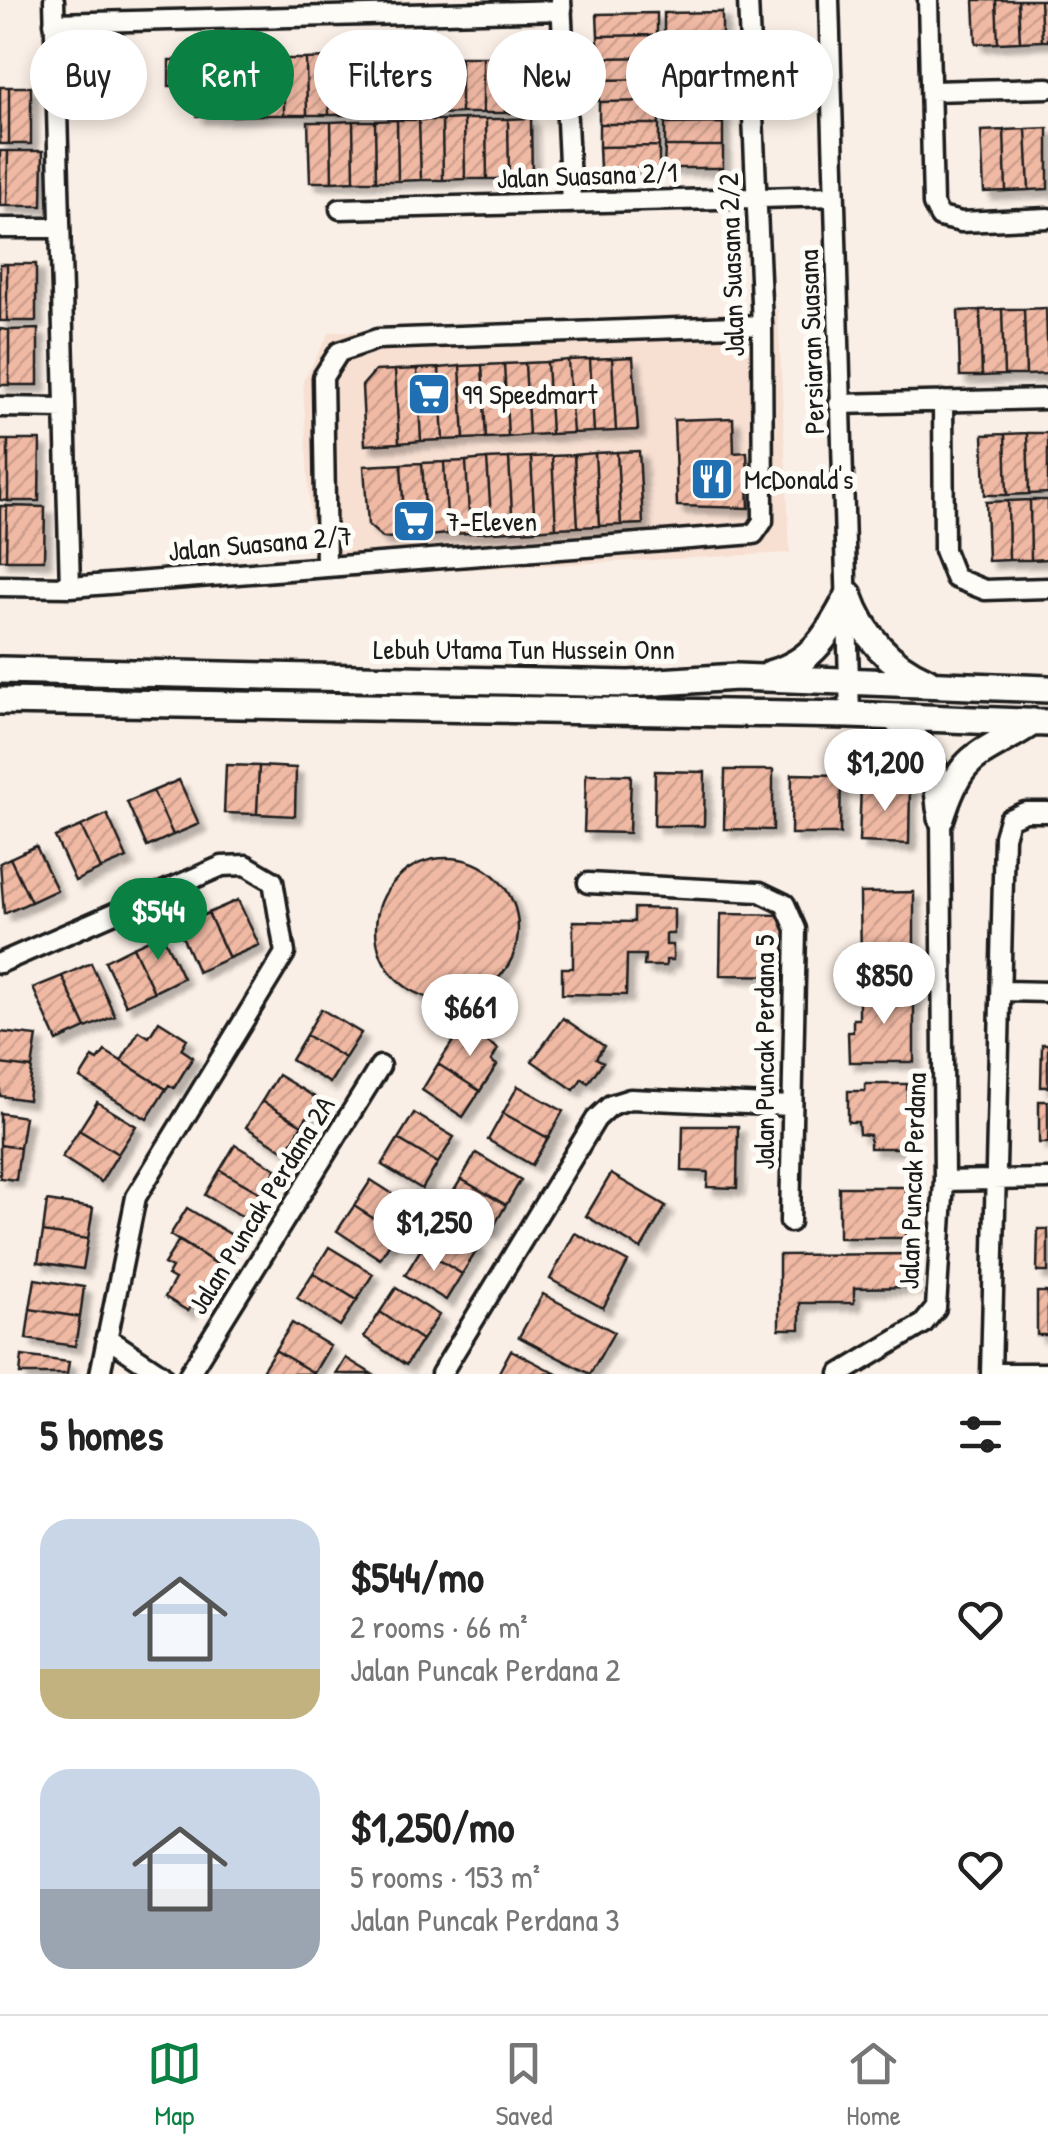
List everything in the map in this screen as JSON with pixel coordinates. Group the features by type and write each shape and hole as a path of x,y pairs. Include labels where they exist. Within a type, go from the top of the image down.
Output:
{"main road":[{"path":"755,678 805,660 828,636 849,595"},
{"path":"849,595 876,645 904,670 939,685"},
{"name":"Lebuh Utama Tun Hussein Onn","path":"0,670 629,684 755,678 1048,689"},
{"path":"0,701 850,715 896,720 1040,723"},
{"path":"896,720 926,748 936,768 941,818"},
{"path":"941,818 954,778 968,759 1040,723"}],"street":[{"path":"54,0 70,587"},
{"name":"Jalan Suasana 2/2","path":"748,0 762,326 761,528"},
{"name":"Persiaran Suasana","path":"829,0 850,715"},
{"path":"928,0 933,204 940,217 961,222 1048,218"},
{"path":"54,23 264,9 561,5 571,204"},
{"path":"931,91 1048,88"},
{"name":"Jalan Suasana 2/1","path":"340,210 834,196"},
{"path":"0,228 60,228"},
{"path":"326,564 323,377 339,352 377,339 762,326"},
{"path":"839,404 1048,399"},
{"path":"943,401 944,550 956,578 985,590 1048,588"},
{"path":"0,407 65,408"},
{"name":"Jalan Suasana 2/7","path":"0,586 70,587 326,564 754,534 761,528"},
{"path":"1048,812 1025,812 1008,818 990,1373 1048,1374"},
{"name":"Jalan Puncak Perdana","path":"840,1374 923,1324 936,1308 944,1181 941,818"},
{"path":"0,963 222,866 246,866 273,881 285,952 136,1197 100,1374"},
{"name":"Jalan Puncak Perdana 5","path":"588,883 760,892 785,904 796,929 790,1222"},
{"path":"1002,991 1048,992"},
{"name":"Jalan Puncak Perdana 2A","path":"189,1374 380,1066"},
{"path":"441,1374 596,1119 611,1105 630,1099 792,1106"},
{"path":"944,1181 1048,1179"},
{"path":"106,1337 161,1374"}],"shaded area":[{"path":"778,310 790,553 313,577 303,381 330,332"}],"building":[{"path":"974,0 996,0 998,43 976,44"},
{"path":"996,0 1018,0 1020,42 998,43"},
{"path":"1018,0 1040,0 1042,41 1020,42"},
{"path":"1040,0 1048,0 1048,41 1042,41"},
{"path":"722,12 722,30 664,30 664,13"},
{"path":"657,13 657,30 626,30 626,36 606,36 606,30 598,30 597,14"},
{"path":"606,36 626,36 626,58 606,58"},
{"path":"467,57 483,57 483,113 467,113"},
{"path":"483,57 487,57 487,113 483,113"},
{"path":"606,58 626,58 626,80 606,80"},
{"path":"294,59 306,59 307,115 294,115"},
{"path":"306,59 314,59 314,115 307,115"},
{"path":"606,80 626,80 626,102 606,102"},
{"path":"0,87 9,87 9,144 0,144"},
{"path":"9,87 30,87 31,144 9,144"},
{"path":"606,102 626,102 626,120 659,120 659,124 599,124 599,120 606,120"},
{"path":"486,119 487,179 465,179 464,120"},
{"path":"486,119 508,120 509,179 487,179"},
{"path":"397,120 398,181 376,181 375,121"},
{"path":"397,120 419,120 421,180 398,181"},
{"path":"419,120 442,120 443,180 421,180"},
{"path":"442,120 464,120 465,179 443,180"},
{"path":"508,120 531,120 532,178 509,179"},
{"path":"665,120 723,120 723,123 665,124"},
{"path":"353,121 354,181 332,182 331,122"},
{"path":"353,121 375,121 376,181 354,181"},
{"path":"308,122 331,122 332,182 310,182"},
{"path":"723,123 723,146 665,146 665,124"},
{"path":"599,124 659,124 659,146 599,147"},
{"path":"1048,128 1048,189 1029,190 1026,129"},
{"path":"1026,129 1029,190 1006,191 1004,130"},
{"path":"1004,130 1006,191 984,192 981,131"},
{"path":"659,146 659,168 600,169 599,147"},
{"path":"665,146 723,146 723,168 664,168"},
{"path":"0,151 8,151 7,206 0,206"},
{"path":"8,151 43,151 42,206 7,206"},
{"path":"0,264 7,264 7,321 0,321"},
{"path":"7,264 36,264 36,321 7,321"},
{"path":"1046,308 1048,374 1026,375 1024,309"},
{"path":"1002,309 1024,309 1026,375 1004,375"},
{"path":"1002,309 1004,375 982,376 980,310"},
{"path":"980,310 982,376 960,376 958,311"},
{"path":"0,329 9,330 9,385 0,385"},
{"path":"38,329 38,385 9,385 9,330"},
{"path":"633,357 638,430 616,431 612,358"},
{"path":"612,358 616,431 594,432 590,359"},
{"path":"590,359 594,432 573,433 568,360"},
{"path":"568,360 573,433 551,434 547,362"},
{"path":"547,362 551,434 529,435 525,363"},
{"path":"525,363 529,435 508,437 504,364"},
{"path":"504,364 508,437 486,438 482,365"},
{"path":"482,365 486,438 464,439 460,366"},
{"path":"460,366 464,439 443,440 439,368"},
{"path":"439,368 443,440 421,441 417,369"},
{"path":"417,369 421,441 399,443 395,370"},
{"path":"395,370 399,443 365,445 362,386 375,371"},
{"name":"McDonald's","path":"733,418 734,453 747,452 749,508 677,506 674,420"},
{"path":"1027,433 1048,433 1048,493 1029,494"},
{"path":"1027,433 1029,494 1007,495 1005,434"},
{"path":"1005,434 1007,495 985,495 983,435"},
{"path":"0,440 8,440 8,501 0,500"},
{"path":"8,440 40,440 39,501 8,501"},
{"path":"639,451 643,524 621,525 617,452"},
{"path":"617,452 621,525 599,526 595,453"},
{"path":"595,453 599,526 578,527 574,455"},
{"path":"574,455 578,527 556,528 552,456"},
{"path":"552,456 556,528 535,530 531,457"},
{"path":"531,457 535,530 513,531 509,458"},
{"path":"509,458 513,531 492,532 487,459"},
{"path":"487,459 492,532 470,533 466,461"},
{"path":"466,461 470,533 448,534 444,462"},
{"path":"444,462 448,534 427,536 422,463"},
{"path":"422,463 427,536 405,537 401,464"},
{"path":"401,464 405,537 383,538 368,525 364,466"},
{"path":"1030,500 1048,500 1048,559 1031,560"},
{"path":"1030,500 1031,560 1009,560 1008,501"},
{"path":"1008,501 1009,560 988,561 986,502"},
{"path":"0,506 7,506 6,560 0,560"},
{"path":"7,506 45,507 44,560 6,560"},
{"path":"226,765 259,766 257,814 224,813"},
{"path":"259,766 296,768 295,816 257,814"},
{"path":"725,770 773,770 773,830 724,829"},
{"path":"655,771 705,772 704,826 654,826"},
{"path":"586,774 631,775 629,833 584,832"},
{"path":"792,774 841,775 840,834 791,834"},
{"path":"179,780 199,824 173,835 153,791"},
{"path":"861,784 910,785 909,844 859,842"},
{"path":"153,791 173,835 147,847 127,802"},
{"path":"107,814 127,858 101,869 81,826"},
{"path":"81,826 101,869 75,881 55,837"},
{"path":"36,846 57,890 31,902 10,858"},
{"path":"10,858 31,902 4,914 0,863"},
{"path":"447,858 474,864 497,879 512,902 518,929 512,956 497,979 474,994 447,1000 420,994 397,979 382,956 376,929 382,902 397,879 420,864"},
{"path":"914,892 914,964 861,964 860,893"},
{"path":"238,900 259,945 229,958 208,913"},
{"path":"634,908 674,909 674,934 666,934 666,945 673,945 673,960 666,960 666,966 644,966 645,955 627,955 626,995 562,994 562,968 573,968 573,921 634,922"},
{"path":"208,913 229,958 198,972 178,927"},
{"path":"721,914 787,915 786,976 720,975"},
{"path":"162,934 183,978 154,992 133,947"},
{"path":"133,947 154,992 126,1005 105,961"},
{"path":"91,963 115,1016 86,1028 62,976"},
{"path":"62,976 86,1028 57,1041 33,988"},
{"path":"859,990 914,990 914,1062 849,1062 848,1032 853,1032 853,1019 859,1019"},
{"path":"321,1009 361,1033 345,1058 306,1035"},
{"path":"563,1018 604,1046 596,1058 603,1062 588,1083 582,1078 574,1090 532,1061"},
{"path":"159,1021 187,1039 181,1049 193,1057 174,1088 169,1085 166,1089 121,1061 139,1031 149,1037"},
{"path":"463,1026 498,1049 491,1061 497,1065 480,1091 438,1064"},
{"path":"0,1032 37,1036 32,1068 0,1064"},
{"path":"306,1035 345,1058 330,1083 291,1060"},
{"path":"1042,1044 1048,1044 1048,1087 1041,1087"},
{"path":"105,1051 166,1089 147,1119 80,1078 93,1057 98,1060"},
{"path":"0,1064 32,1068 28,1100 0,1096"},
{"path":"438,1064 480,1091 463,1117 422,1090"},
{"path":"278,1075 318,1099 302,1125 262,1101"},
{"path":"865,1084 907,1084 907,1148 870,1148 870,1135 859,1134 858,1122 848,1122 848,1091 865,1091"},
{"path":"518,1086 563,1111 548,1138 503,1113"},
{"path":"262,1101 302,1125 286,1152 246,1127"},
{"path":"1039,1101 1048,1101 1048,1143 1039,1143"},
{"path":"97,1102 136,1126 118,1154 79,1130"},
{"path":"0,1113 25,1117 20,1148 0,1145"},
{"path":"414,1113 454,1137 438,1163 398,1139"},
{"path":"503,1113 548,1138 532,1165 488,1140"},
{"path":"683,1126 738,1126 737,1188 707,1187 708,1172 682,1171"},
{"path":"79,1130 118,1154 101,1182 62,1157"},
{"path":"398,1139 438,1163 422,1189 382,1165"},
{"path":"0,1145 20,1148 16,1180 0,1178"},
{"path":"235,1145 276,1169 262,1194 220,1170"},
{"path":"476,1153 521,1180 506,1205 461,1179"},
{"path":"220,1170 262,1194 247,1219 205,1195"},
{"path":"611,1174 666,1206 641,1249 586,1216"},
{"path":"461,1179 506,1205 491,1231 446,1204"},
{"path":"371,1180 413,1207 396,1233 354,1206"},
{"path":"839,1187 906,1187 906,1238 839,1238"},
{"path":"47,1201 93,1208 88,1239 43,1232"},
{"path":"354,1206 396,1233 380,1259 337,1231"},
{"path":"187,1208 235,1237 217,1264 170,1235"},
{"path":"438,1222 479,1247 462,1274 421,1249"},
{"path":"1038,1229 1048,1229 1048,1272 1037,1272"},
{"path":"43,1232 88,1239 83,1269 38,1262"},
{"path":"575,1233 628,1262 603,1308 550,1279"},
{"path":"179,1240 217,1264 188,1311 165,1297 175,1279 168,1275 172,1268 164,1264"},
{"path":"329,1247 373,1274 357,1300 313,1273"},
{"path":"421,1249 462,1274 446,1300 405,1275"},
{"path":"913,1254 914,1287 854,1288 854,1303 800,1303 800,1329 779,1329 779,1255"},
{"path":"313,1273 357,1300 340,1326 297,1298"},
{"path":"35,1279 84,1287 80,1317 30,1309"},
{"path":"396,1288 439,1315 422,1340 380,1312"},
{"path":"1037,1292 1048,1292 1048,1335 1037,1335"},
{"path":"543,1294 614,1332 590,1374 519,1337"},
{"path":"30,1309 80,1317 75,1346 26,1339"},
{"path":"380,1312 422,1340 406,1365 364,1337"},
{"path":"292,1323 330,1346 314,1373 275,1350"},
{"path":"275,1350 314,1373 260,1374"},
{"path":"511,1350 557,1374 498,1374"},
{"path":"22,1356 69,1362 67,1374 20,1374"},
{"path":"346,1358 372,1374 336,1374"}],"place":[{"name":"99 Speedmart","path":"429,394"},
{"name":"McDonald's","path":"712,479"},
{"name":"7-Eleven","path":"414,521"}]}
